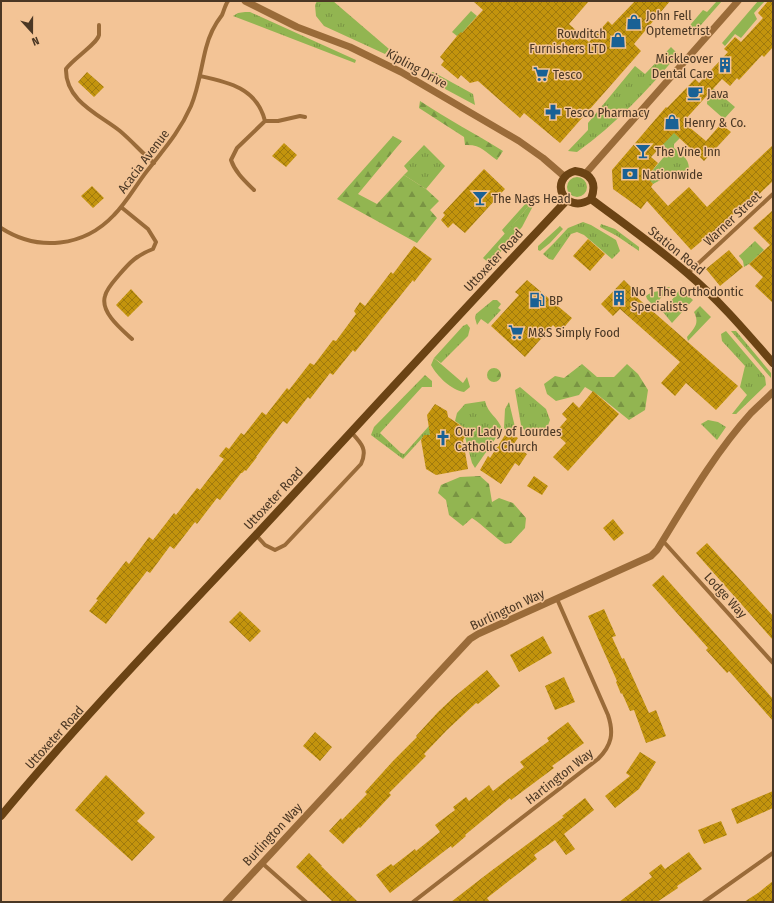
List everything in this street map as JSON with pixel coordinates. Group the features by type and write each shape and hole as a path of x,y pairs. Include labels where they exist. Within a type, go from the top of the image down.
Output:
{"main road":[{"path":"575,171 586,173 592,180 594,186 591,199 581,204 573,203 567,200 563,195 560,185 565,177 569,173 575,171"},
{"name":"Station Road","path":"591,199 688,273 733,317 773,363"},
{"name":"Uttoxeter Road","path":"1,816 33,778 139,660 567,200"}],"street":[{"name":"Acacia Avenue","path":"1,228 12,235 23,239 57,243 71,240 94,231 103,225 121,207 171,143 185,119 196,93 207,46 228,1"},
{"name":"Kipling Drive","path":"245,1 297,27 350,47 400,72 519,141 543,158 565,177"},
{"path":"586,173 738,1"},
{"path":"99,25 98,36 94,42 74,59 66,69 68,83 71,90 82,104 120,132 154,163"},
{"path":"200,76 233,84 240,88 253,98 262,112 265,121"},
{"path":"254,190 233,166 231,160 233,155 240,145 265,121 278,121 294,116 305,117"},
{"name":"Warner Street","path":"688,273 773,194"},
{"path":"121,207 148,229 156,242 153,249 137,256 130,262 112,284 104,297 107,311 114,321 132,339"},
{"name":"Burlington Way","path":"226,902 470,639 478,634 645,560 658,550 688,500 734,433 752,412 773,392"},
{"path":"256,535 265,545 275,550 285,545 361,464 365,456 363,448 351,432"},
{"name":"Lodge Way","path":"663,541 773,663"},
{"name":"Hartington Way","path":"413,902 598,759 608,746 612,730 608,715 557,599"},
{"path":"704,902 773,853"},
{"path":"262,863 306,902"}],"green space":[{"path":"317,1 333,1 389,49 385,54 324,26 316,16 315,5"},
{"path":"717,1 722,1 693,34 688,29 691,24 703,10 707,12"},
{"path":"758,1 765,1 754,13 757,19 741,38 735,34 725,46 722,43"},
{"path":"471,11 477,16 462,33 457,36 452,32"},
{"path":"250,12 356,60 355,63 233,16 238,13"},
{"path":"671,47 678,54 631,106 605,130 577,152 568,151 588,130 588,123 635,66 645,74"},
{"path":"433,72 473,94 475,105 419,75"},
{"path":"708,84 735,107 724,119 707,104"},
{"path":"420,101 503,151 497,160 479,147 465,145 464,137 419,108"},
{"path":"673,132 680,138 674,144 674,148 687,160 689,167 688,171 685,175 679,170 653,184 647,177 668,152 663,144"},
{"path":"393,136 402,141 358,194 377,204 404,175 426,189 439,201 430,210 437,218 417,243 337,199"},
{"path":"424,145 445,166 426,189 404,175 408,171 404,166"},
{"path":"577,177 584,180 587,187 584,194 577,197 570,194 567,187 570,180"},
{"path":"527,202 530,204 505,234 502,230"},
{"path":"530,204 533,206 522,227 490,264 483,258"},
{"path":"583,222 616,240 620,251 612,259 584,235 577,232 571,234 553,260 549,259 543,254 568,228"},
{"path":"601,224 615,229 639,247 639,251 617,236 600,227"},
{"path":"560,226 563,229 550,243 540,251 538,250 538,246"},
{"path":"755,241 764,250 744,267 743,261 739,256"},
{"path":"670,287 654,306 647,299 646,296 648,294"},
{"path":"680,289 693,300 672,323 663,312"},
{"path":"493,300 497,300 501,304 498,308 501,310 488,324 481,319 477,325 475,318 476,314"},
{"path":"700,306 711,317 688,341 687,337 696,323 696,316 694,312"},
{"path":"467,324 470,328 468,336 441,363 434,358 463,326"},
{"path":"726,331 765,377 766,385 736,414 732,414 747,395 740,387 745,366 722,341 721,334"},
{"path":"731,331 736,331 771,373 771,378"},
{"path":"434,358 463,383 467,377 470,387 464,392 459,391 445,382 431,365"},
{"path":"582,364 597,377 614,377 627,364 638,374 648,390 645,410 629,420 598,395 585,387 579,395 556,401 547,394 544,384 555,376 564,378"},
{"path":"491,368 497,368 501,372 501,378 497,382 491,382 487,378 487,372"},
{"path":"425,375 432,381 432,387 422,387 380,433 401,453 404,454 429,426 433,434 424,436 403,459 371,435 374,427"},
{"path":"520,387 546,409 550,420 547,428 532,434 525,431 521,425 515,390"},
{"path":"485,401 488,409 498,421 502,429 475,468 472,463 465,437 469,431 455,421 457,413 465,404"},
{"path":"509,402 515,427 511,434 504,428 505,409"},
{"path":"708,420 718,422 726,427 717,440 701,424"},
{"path":"480,476 489,484 492,502 499,498 513,503 526,518 525,528 511,543 505,544 472,518 463,526 449,515 446,500 438,493 441,485 460,477"}],"building":[{"name":"Tesco","path":"473,1 589,1 569,24 589,42 608,21 612,25 635,1 670,1 634,44 641,51 560,143 524,113 520,118 478,81 470,83 461,75 458,79 441,65 444,61 440,57 457,36 461,32 462,33 483,10"},
{"path":"768,1 773,1 773,47 764,57 762,55 739,80 737,78 730,86 722,79 683,122 706,141 721,124 731,132 704,161 674,133 651,157 658,163 647,177 653,184 651,187 668,206 689,187 707,207 773,145 773,181 739,213 737,211 711,235 710,234 691,250 647,201 641,209 613,189 612,170 666,107 667,108 695,79 699,83 728,52 724,49 735,37 741,42 763,18 758,13"},
{"path":"87,72 104,87 94,97 78,82"},
{"path":"284,143 297,155 286,167 272,156"},
{"name":"The Nags Head","path":"484,169 505,189 465,233 453,223 448,228 441,220 445,215 443,213"},
{"path":"92,186 104,198 93,208 81,196"},
{"path":"773,210 773,303 755,286 763,277 749,264 770,245 753,228"},
{"path":"588,239 605,254 590,271 573,256"},
{"path":"414,246 432,259 414,282 413,280 355,352 353,350 333,375 330,373 310,399 308,397 287,424 283,421 246,471 245,470 241,473 220,500 217,498 197,524 195,522 174,549 170,546 150,573 147,571 106,624 89,611 98,600 96,599 126,561 129,564 149,537 153,540 174,513 176,515 197,488 200,490 224,459 219,456 226,447 229,449 241,433 244,435 262,412 266,415 287,388 289,390 310,363 314,365 333,340 336,341 356,314 354,311 360,302 365,306 391,272 393,274"},
{"path":"729,250 743,267 720,286 706,269"},
{"path":"527,280 572,318 560,332 553,325 525,357 491,326 519,295 515,292"},
{"path":"624,280 636,292 633,294 738,386 716,410 686,383 675,396 661,383 680,362 620,309 613,316 601,304"},
{"path":"131,289 143,302 128,317 116,305"},
{"path":"593,391 619,414 568,471 553,457 566,443 555,433 567,419 562,414 573,402 579,408"},
{"name":"Our Lady of Lourdes Catholic Church","path":"435,404 447,411 448,417 469,431 463,440 468,469 436,475 426,469 421,440 424,435 430,435 427,415"},
{"path":"507,432 518,438 513,445 527,454 519,466 515,463 501,484 480,470 488,456 490,458"},
{"path":"534,476 548,486 542,495 527,486"},
{"path":"613,519 624,533 614,541 603,528"},
{"path":"707,543 773,616 773,640 696,553"},
{"path":"663,575 773,699 773,721 729,671 727,673 706,650 708,648 652,585"},
{"path":"604,609 616,636 612,637 622,659 624,658 649,713 656,710 666,736 646,743 634,710 630,711 622,693 621,694 616,682 617,681 588,616"},
{"path":"240,611 261,631 250,642 229,622"},
{"path":"543,636 552,653 519,672 510,655"},
{"path":"487,670 500,686 478,704 476,703 447,730 424,754 426,756 389,793 391,795 343,844 329,831 367,794 365,792 417,737 416,736 438,712"},
{"path":"564,677 575,702 555,710 545,686"},
{"path":"568,722 584,743 552,766 554,768 511,800 510,798 465,835 466,836 452,848 451,846 390,893 376,875 391,864 393,866 415,849 416,851 440,832 435,825 455,810 453,807 466,797 469,801 489,785 493,791 524,767 520,762 549,741 547,738"},
{"path":"315,732 332,747 320,761 303,746"},
{"path":"640,752 656,762 639,789 615,808 605,796 630,776 626,773"},
{"path":"106,775 145,813 137,821 155,837 132,861 75,810"},
{"path":"773,791 773,808 737,824 731,809"},
{"path":"585,798 594,810 564,834 575,849 566,855 555,840 534,855 537,859 487,898 490,902 451,902 564,817 562,816"},
{"path":"721,821 727,835 704,844 698,830"},
{"path":"689,852 702,869 677,886 678,888 657,902 619,902 652,877 649,873 661,864 665,869"},
{"path":"309,853 358,902 333,902 296,867"},
{"path":"773,881 773,902 744,902 758,893"}],"place":[{"name":"John Fell Optemetrist","path":"634,22"},
{"name":"Rowditch Furnishers LTD","path":"618,40"},
{"name":"Mickleover Dental Care","path":"725,65"},
{"name":"Tesco","path":"541,74"},
{"name":"Java","path":"695,93"},
{"name":"Tesco Pharmacy","path":"553,112"},
{"name":"Henry & Co.","path":"672,122"},
{"name":"The Vine Inn","path":"643,151"},
{"name":"Nationwide","path":"630,174"},
{"name":"The Nags Head","path":"480,198"},
{"name":"No 1 The Orthodontic Specialists","path":"619,298"},
{"name":"BP","path":"537,300"},
{"name":"M&S Simply Food","path":"516,332"},
{"name":"Our Lady of Lourdes Catholic Church","path":"443,438"}]}
